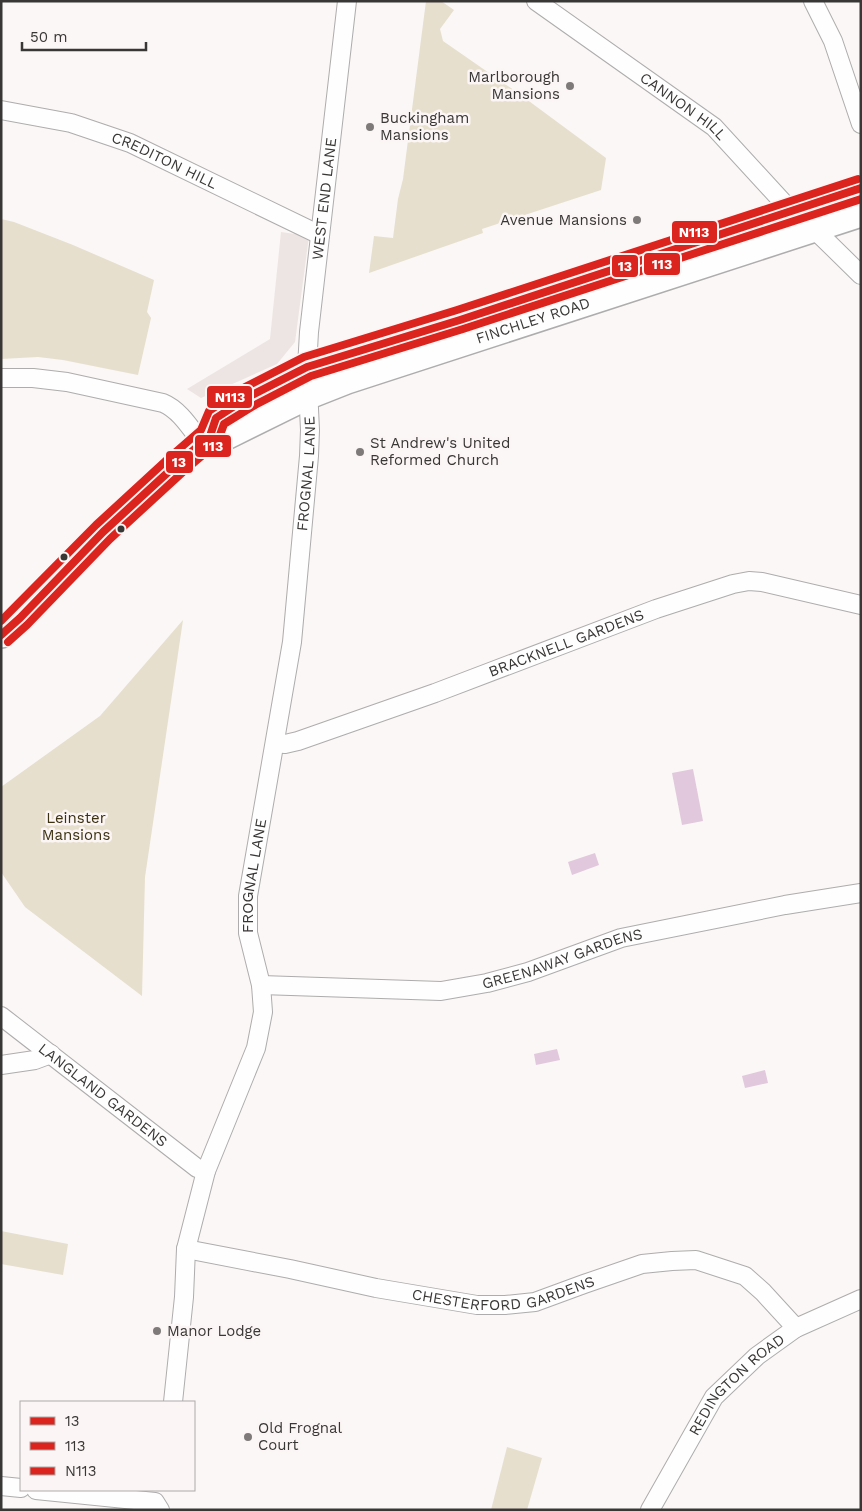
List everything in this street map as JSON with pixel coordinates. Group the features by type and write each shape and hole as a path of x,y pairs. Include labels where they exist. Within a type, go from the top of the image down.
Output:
{"highway":[{"name":"FINCHLEY ROAD","path":"1,635 20,618 103,532 176,464 206,439 216,418 250,396 307,367 470,317 861,188"},
{"name":"FINCHLEY ROAD","path":"206,439 226,437 309,396 374,372 861,214"}],"street":[{"name":"WEST END LANE","path":"309,396 307,367 309,332 347,1"},
{"name":"CANNON HILL","path":"536,1 714,128 792,212 814,230 861,275"},
{"path":"813,1 832,41 861,124"},
{"name":"CREDITON HILL","path":"1,110 71,123 130,143 320,235"},
{"path":"1,378 33,378 67,382 163,403 170,406 206,439"},
{"name":"FROGNAL LANE","path":"173,1401 184,1297 186,1249 206,1171 256,1048 263,1012 261,985 248,933 248,896 292,642 309,456 309,396"},
{"name":"BRACKNELL GARDENS","path":"275,743 285,744 298,741 435,694 656,609 733,584 749,581 762,582 861,605"},
{"name":"GREENAWAY GARDENS","path":"261,985 441,991 487,983 528,972 621,938 785,905 861,893"},
{"name":"LANGLAND GARDENS","path":"1,1016 197,1168 206,1171"},
{"path":"1,1065 36,1060 51,1054"},
{"name":"CHESTERFORD GARDENS","path":"186,1249 376,1288 477,1305 535,1302 642,1264 696,1260 745,1276 763,1292 796,1328"},
{"name":"REDINGTON ROAD","path":"650,1510 714,1398 757,1356 796,1328 861,1299"},
{"path":"1,1486 20,1488"},
{"path":"47,1491 158,1501"}],"shaded area":[{"path":"281,232 309,236 295,342 277,364 201,398 187,389 270,339"},
{"path":"693,769 703,821 682,825 672,773"},
{"path":"595,853 599,865 572,875 568,862"},
{"path":"557,1049 560,1060 536,1065 534,1054"},
{"path":"765,1070 768,1083 745,1088 742,1076"}],"green space":[{"path":"426,1 441,1 454,10 440,29 443,41 606,158 601,190 482,229 483,233 369,273 374,236 393,238 398,199 403,179"},
{"path":"1,219 14,222 73,245 154,280 147,312 151,318 138,375 38,357 1,359"},
{"name":"Leinster Mansions","path":"183,620 145,877 142,996 25,907 1,872 1,787 100,716"},
{"path":"1,1231 68,1244 63,1275 1,1264"},
{"path":"507,1447 542,1458 527,1510 491,1510"}],"transit line":[{"name":"N113","path":"1,621 96,525 201,430 209,411 245,387 304,357 457,310 858,179"},
{"name":"13","path":"1,635 20,618 103,532 210,436 216,418 250,396 307,367 460,320 861,188"},
{"name":"113","path":"8,642 27,625 110,539 217,443 224,424 255,405 311,376 463,329 861,199"}],"place":[{"name":"Marlborough Mansions","path":"570,86"},
{"name":"Buckingham Mansions","path":"370,127"},
{"name":"Avenue Mansions","path":"637,220"},
{"name":"St Andrew's United Reformed Church","path":"360,452"},
{"name":"Manor Lodge","path":"157,1331"},
{"name":"Old Frognal Court","path":"248,1437"}]}
